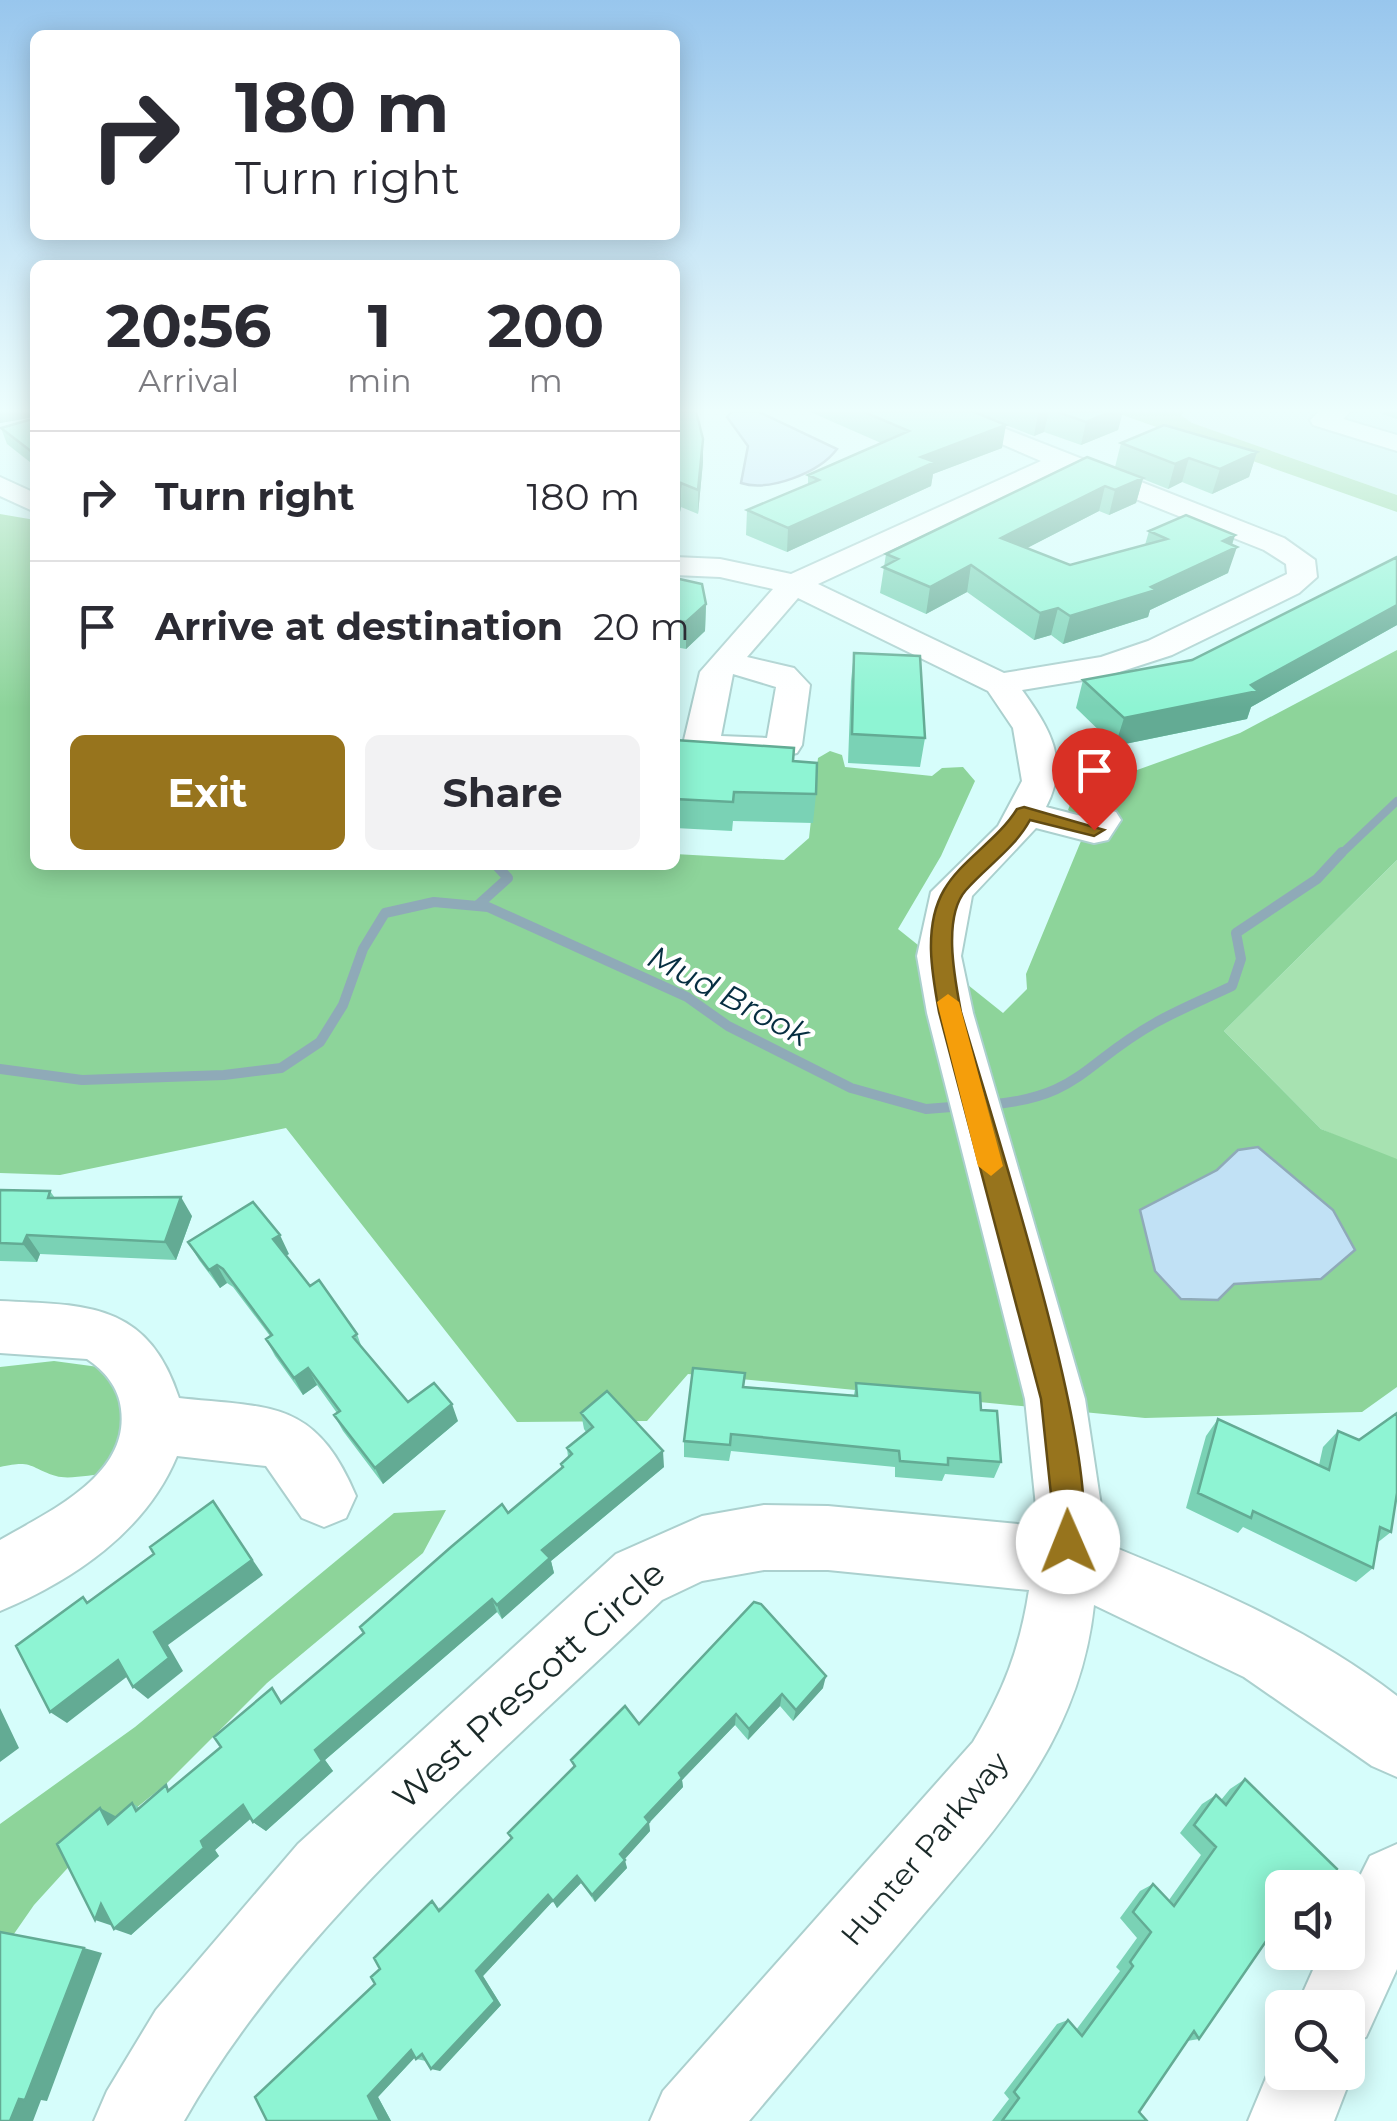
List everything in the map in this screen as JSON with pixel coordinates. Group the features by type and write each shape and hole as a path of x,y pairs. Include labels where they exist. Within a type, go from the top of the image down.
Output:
{"street":[{"path":"728,663 794,584 955,510"},
{"path":"1000,684 1107,666 1160,648 1302,578 1300,560 1274,544 1187,510"},
{"name":"Hunter Parkway","path":"680,566 720,568 794,584 1000,684 1031,728 1041,781 1014,832 952,892 939,956 950,1012 1055,1399 1071,1519 1056,1638 1035,1706 1000,1768 693,2121"},
{"path":"1024,813 1094,830 1102,820"},
{"path":"0,1327 101,1337 123,1351 147,1388 155,1412 140,1469 114,1502 0,1578"},
{"path":"154,1424 277,1438 292,1448 324,1496"},
{"name":"West Prescott Circle","path":"137,2121 185,2039 324,1871 639,1577 676,1555 724,1540 808,1535 1065,1564 1162,1599 1392,1720"},
{"path":"1346,1990 1397,1883"},
{"path":"1291,2121 1303,2090"}],"green space":[{"path":"0,514 30,519 30,870 680,870 680,854 784,860 809,838 818,758 830,751 842,755 845,767 932,776 942,768 963,767 975,781 941,856 898,929 1003,1013 1027,989 1026,974 1081,841 1082,823 1068,810 1076,789 1098,776 1126,774 1240,733 1397,650 1397,860 1224,1031 1321,1129 1397,1159 1397,1387 1362,1412 1145,1418 688,1374 647,1421 517,1422 286,1128 60,1175 0,1173"},
{"path":"1397,860 1397,1159 1391,1160 1321,1129 1224,1031"},
{"path":"54,1361 106,1368 125,1398 129,1420 107,1474 61,1477 25,1464 0,1467 0,1367"},
{"path":"446,1510 423,1553 267,1683 166,1784 84,1850 34,1905 0,1954 0,1824 135,1727 394,1513"}],"shaded area":[{"path":"1258,1147 1333,1210 1355,1250 1321,1279 1234,1284 1218,1300 1181,1299 1155,1271 1140,1210 1217,1170 1238,1150"}],"building":[{"path":"747,510 828,510 788,528"},
{"path":"977,510 1057,510 1001,538 1070,565 1167,539 1149,531 1186,515 1235,535 1223,541 1237,547 1151,587 1156,590 1070,616 1058,608 1040,613 971,565 930,587 883,567 898,559 886,554"},
{"path":"1397,557 1397,605 1251,685 1258,691 1124,718 1083,680 1192,660"},
{"path":"680,579 702,584 706,604 686,622 680,621"},
{"path":"854,653 920,656 925,738 852,734"},
{"path":"680,740 794,748 793,761 817,763 816,794 734,792 733,802 680,799"},
{"path":"0,1190 50,1191 48,1198 181,1197 165,1242 27,1235 23,1244 0,1243"},
{"path":"253,1202 280,1235 273,1239 310,1286 319,1280 357,1334 353,1337 408,1402 434,1383 452,1404 375,1468 334,1415 340,1411 308,1368 294,1378 266,1339 272,1335 223,1269 217,1265 209,1270 188,1242"},
{"path":"693,1368 745,1373 743,1387 857,1396 856,1383 980,1393 981,1410 997,1411 1001,1462 948,1458 948,1465 900,1461 899,1451 731,1434 730,1445 684,1441"},
{"path":"607,1391 663,1451 542,1550 550,1558 497,1605 492,1599 315,1750 322,1761 253,1822 243,1805 201,1841 204,1848 114,1929 101,1904 95,1920 57,1844 100,1808 108,1824 132,1803 136,1811 166,1785 168,1791 221,1747 214,1737 272,1688 281,1703 364,1633 360,1627 502,1504 508,1513 563,1467 561,1464 572,1454 567,1448 593,1427 581,1413"},
{"path":"1397,1413 1397,1493 1391,1532 1380,1527 1373,1568 1253,1511 1251,1518 1198,1493 1218,1419 1329,1470 1338,1431 1359,1440"},
{"path":"213,1501 252,1560 154,1632 169,1658 133,1687 118,1660 50,1712 16,1646 83,1597 87,1603 154,1554 150,1547"},
{"path":"754,1602 761,1604 826,1676 796,1710 782,1694 749,1729 736,1714 679,1773 682,1778 645,1817 649,1822 620,1854 625,1860 592,1895 577,1876 553,1901 548,1895 476,1971 495,2001 431,2069 422,2054 416,2059 411,2050 368,2096 380,2121 267,2121 255,2097 375,1984 371,1977 380,1969 374,1958 432,1901 439,1911 512,1838 508,1833 575,1766 571,1760 625,1706 639,1724"},
{"path":"1245,1779 1337,1869 1265,1870 1265,1943 1199,2039 1194,2031 1139,2112 1147,2121 1002,2121 1019,2098 1014,2092 1068,2020 1082,2036 1133,1966 1130,1962 1151,1932 1133,1912 1153,1884 1174,1906 1216,1847 1194,1825 1216,1795 1226,1805"},
{"path":"0,1932 84,1948 25,2100 19,2099 10,2121 0,2121"}],"waterway":[{"name":"Mud Brook","path":"1340,855 1397,801"},
{"name":"Mud Brook","path":"986,1105 1017,1101 1062,1087 1155,1023 1232,986 1241,959 1236,933 1317,879 1342,852"},
{"path":"478,905 508,878 501,870"},
{"name":"Mud Brook","path":"0,1069 82,1080 224,1075 281,1068 320,1042 343,1005 363,949 385,913 434,902 488,907 687,997 728,1026 851,1088 926,1109 964,1106"}],"slow traffic":[{"path":"948,1002 991,1166"}],"route":[{"path":"1068,1542 1071,1519 1055,1399 950,1012 939,956 952,892 1014,832 1024,813 1094,830"}]}
